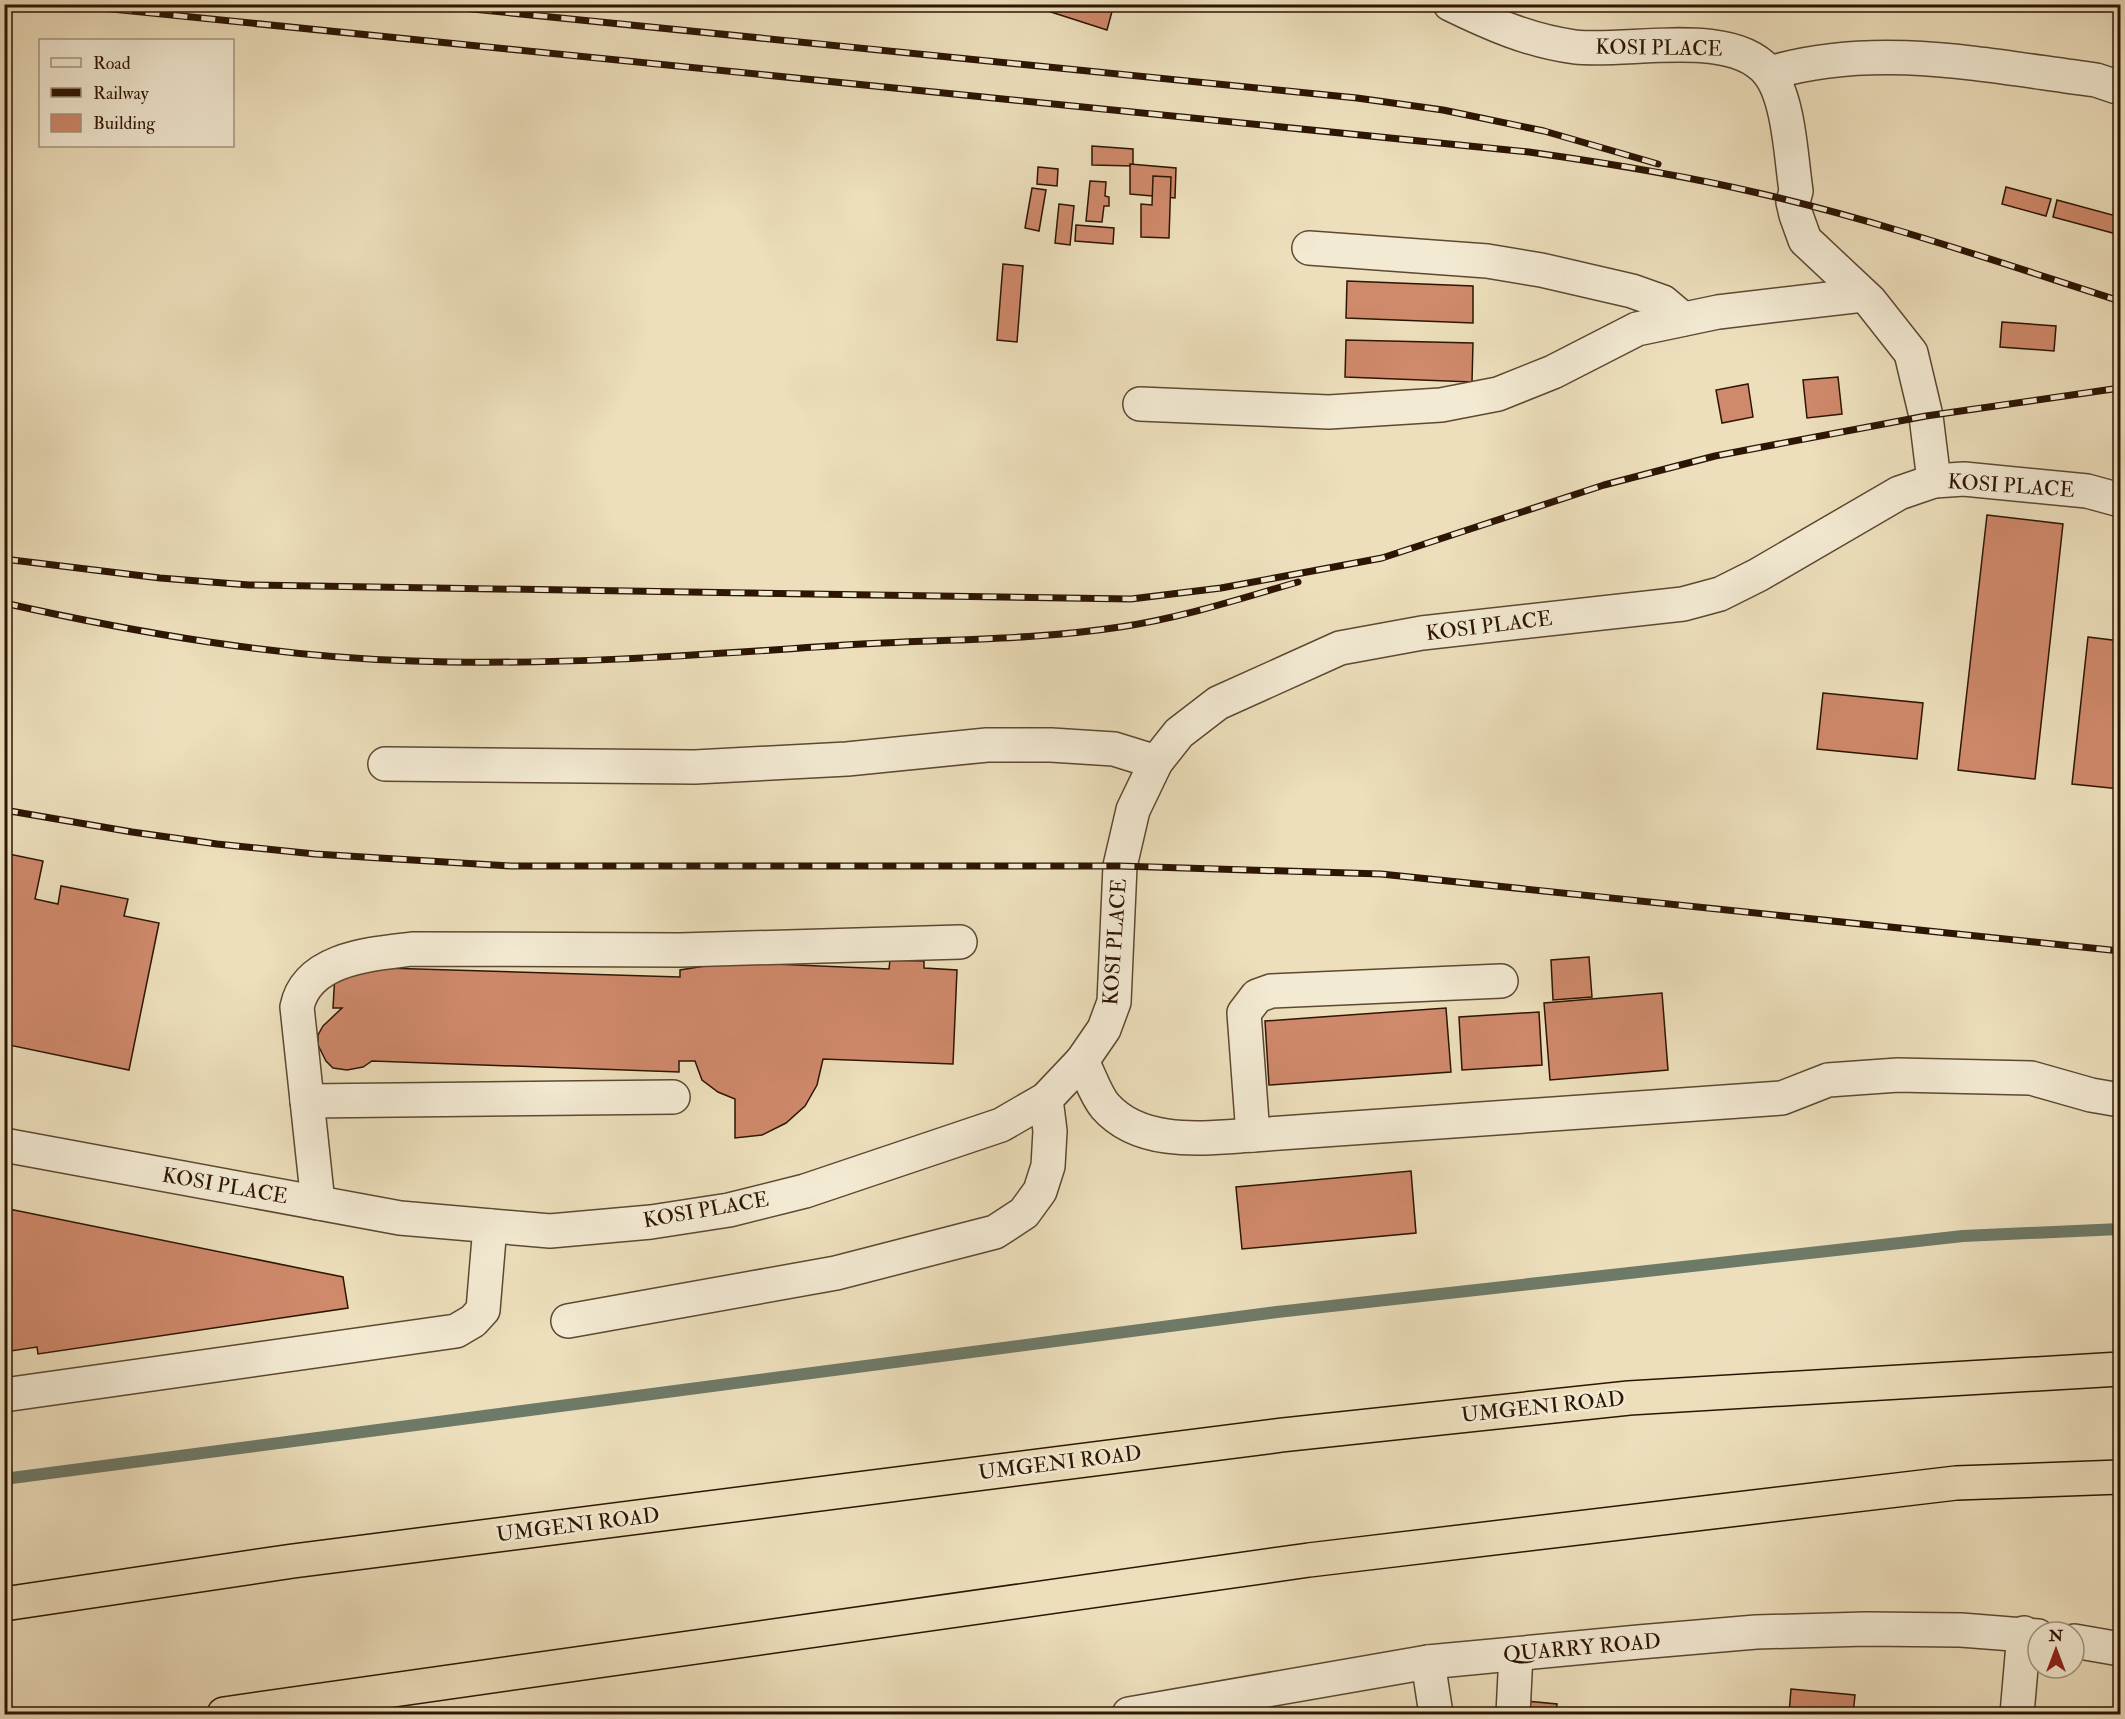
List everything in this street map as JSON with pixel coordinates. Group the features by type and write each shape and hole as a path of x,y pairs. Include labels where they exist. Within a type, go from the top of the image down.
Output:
{"highway":[{"name":"UMGENI ROAD","path":"4,1604 305,1560 1282,1435 1629,1398 2121,1370"},
{"path":"224,1714 1309,1560 1956,1483 2121,1478"}],"street":[{"name":"KOSI PLACE","path":"1450,4 1505,30 1534,39 1574,47 1610,49 1724,47 1752,56 1770,73 1781,98 1796,191 1793,202 1805,240 1863,295 1911,353 1926,416 1934,480"},
{"path":"1770,73 1807,62 1868,57 1915,57 2096,80 2121,88"},
{"path":"1309,248 1487,261 1541,270 1632,291 1662,302 1683,320"},
{"path":"1140,404 1329,412 1441,405 1498,394 1553,372 1637,329 1718,312 1863,295"},
{"name":"KOSI PLACE","path":"4,1145 399,1218 550,1231 651,1222 729,1210 805,1191 1001,1125 1046,1099 1082,1060 1104,1029 1114,1002 1120,866 1133,810 1156,762 1179,733 1218,703 1340,648 1422,633 1683,604 1720,594 1758,575 1899,492 1934,480 1964,479 2087,491 2121,500"},
{"path":"385,764 695,767 847,759 987,745 1051,745 1114,749 1156,762"},
{"path":"318,1203 297,1007 300,995 316,975 328,967 373,954 412,949 680,950 960,942"},
{"path":"1253,1135 1244,1013 1257,996 1283,991 1501,981"},
{"path":"1082,1060 1105,1106 1140,1131 1172,1138 1253,1135 1782,1098 1828,1080 1898,1075 2031,1078 2091,1095 2121,1100"},
{"path":"307,1101 673,1097"},
{"path":"568,1321 836,1273 995,1232 1024,1213 1040,1191 1048,1166 1050,1131 1046,1099"},
{"path":"4,1395 456,1331 473,1321 483,1310 490,1226"},
{"name":"QUARRY ROAD","path":"1129,1714 1428,1662 1516,1654 1767,1632 1866,1629 2026,1635"},
{"path":"2086,1643 2121,1649"},
{"path":"1513,1714 1516,1654"},
{"path":"1428,1662 1436,1714"},
{"path":"2018,1714 2026,1665"}],"building":[{"path":"1026,4 1114,4 1107,30"},
{"path":"1701,4 1720,4 1719,9"},
{"path":"1092,146 1133,149 1133,166 1092,165"},
{"path":"1130,164 1176,168 1175,198 1130,194"},
{"path":"1038,167 1058,169 1057,186 1037,184"},
{"path":"1153,176 1171,177 1169,238 1141,237 1141,204 1152,205"},
{"path":"1090,181 1106,182 1105,196 1109,197 1109,206 1104,206 1102,222 1086,221"},
{"path":"2006,187 2051,199 2046,216 2002,204"},
{"path":"1032,188 1046,190 1039,231 1025,228"},
{"path":"2057,200 2120,217 2120,235 2053,217"},
{"path":"1059,204 1074,206 1070,245 1055,243"},
{"path":"1076,225 1114,228 1113,244 1075,241"},
{"path":"1003,264 1023,266 1017,342 997,340"},
{"path":"1347,281 1473,286 1473,323 1346,318"},
{"path":"2002,322 2056,326 2054,351 2000,347"},
{"path":"1346,340 1473,343 1472,382 1345,377"},
{"path":"1838,377 1842,414 1807,418 1803,380"},
{"path":"1748,384 1753,417 1722,423 1716,390"},
{"path":"1987,515 2063,524 2035,779 1958,770"},
{"path":"2088,637 2120,641 2120,789 2072,784"},
{"path":"1823,693 1923,703 1917,759 1817,749"},
{"path":"4,853 43,861 35,899 58,904 61,886 128,899 124,916 159,923 129,1070 4,1044"},
{"path":"1589,957 1592,997 1553,1000 1551,960"},
{"path":"890,960 924,961 924,968 957,970 953,1064 823,1059 817,1085 805,1106 786,1123 762,1135 735,1138 735,1099 718,1092 702,1080 695,1061 679,1061 679,1072 372,1061 363,1067 347,1070 333,1068 326,1061 318,1045 318,1035 323,1026 342,1008 333,1008 335,973 351,967 680,977 680,970 730,962 889,969"},
{"path":"1662,993 1668,1070 1550,1080 1544,1003"},
{"path":"1446,1008 1451,1072 1269,1085 1265,1021"},
{"path":"1539,1012 1542,1065 1462,1070 1459,1017"},
{"path":"1411,1171 1416,1233 1242,1249 1236,1187"},
{"path":"4,1208 343,1277 348,1308 38,1354 37,1347 4,1352"},
{"path":"1791,1689 1855,1695 1853,1714 1789,1714"},
{"path":"1526,1701 1557,1704 1556,1714 1525,1714"}],"waterway":[{"path":"4,1479 1277,1312 1963,1236 2120,1229"}],"railway":[{"path":"62,4 1529,152 1672,175 1804,204 1940,243 2120,301"},
{"path":"422,4 1357,98 1443,110 1544,131 1658,164"},
{"path":"4,559 160,578 249,585 1131,599 1221,588 1382,558 1604,485 1715,456 1926,416 2120,388"},
{"path":"4,603 105,624 259,649 362,659 521,662 683,656 1086,632 1165,619 1298,582"},
{"path":"4,810 217,844 315,854 511,866 1120,866 1381,874 2120,951"}]}
